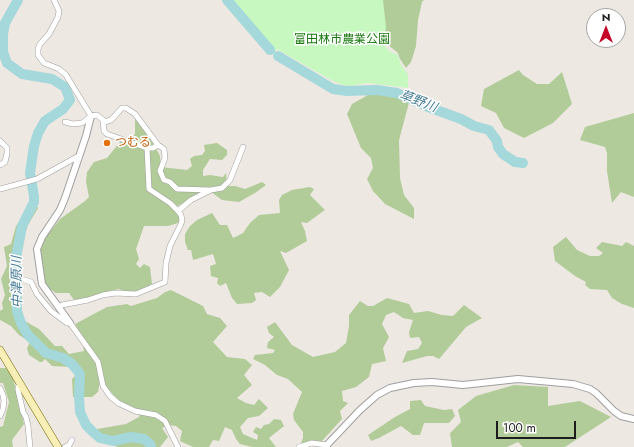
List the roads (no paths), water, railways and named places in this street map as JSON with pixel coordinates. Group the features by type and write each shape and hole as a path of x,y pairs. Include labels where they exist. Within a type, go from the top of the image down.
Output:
{"main road":[{"path":"0,350 58,447"}],"street":[{"path":"54,0 59,11 58,17 49,34 40,44 38,55 44,63 59,69 66,75 91,116 79,158 60,210 42,237 37,249 42,284 98,362 103,386 110,396 118,403 134,412 156,416 165,421 178,447"},
{"path":"104,122 111,120 122,108 126,108 135,114 158,145 164,149 165,158 160,171 161,175 164,180 170,182 175,189 211,190 222,188 230,180 242,147"},
{"path":"66,122 73,124 82,123 94,115 100,117 104,122 104,130 107,134 147,148 152,148 158,145"},
{"path":"0,141 7,148 7,153 5,162 0,165"},
{"path":"59,307 115,292 136,294 165,282 166,263 170,246 182,220 181,215 170,202 148,189 147,148"},
{"path":"0,189 37,179 77,157 79,158"},
{"path":"178,211 191,200 211,190"},
{"path":"18,278 31,282 37,294 51,311 67,323 70,322"},
{"path":"298,447 312,443 326,446 360,410 377,395 390,388 414,383 432,382 463,385 518,378 574,384 590,389 596,393 621,416 634,419"},
{"path":"21,384 18,387 18,390 28,426 30,447"},
{"path":"0,388 4,395 4,401 0,416"},
{"path":"65,447 69,445 72,440"}],"waterway":[{"name":"中津原川","path":"18,0 5,23 3,34 3,52 7,63 22,74 52,79 65,87 70,100 63,109 45,121 38,133 34,146 30,173 34,202 22,226 16,258 17,311 21,323 28,335 46,353 63,358 72,364 80,374 80,412 86,425 100,438 113,441 131,437 144,439 150,444 151,447"},
{"name":"草野川","path":"227,0 270,50"},
{"name":"草野川","path":"278,56 333,89 347,91 377,90 397,93 428,107 461,119 474,126 489,130 497,141 498,147 503,154 515,162 523,163"}],"place":[{"name":"つむる","path":"107,143"}],"park label":[{"name":"富田林市農業公園","path":"342,40"}]}
